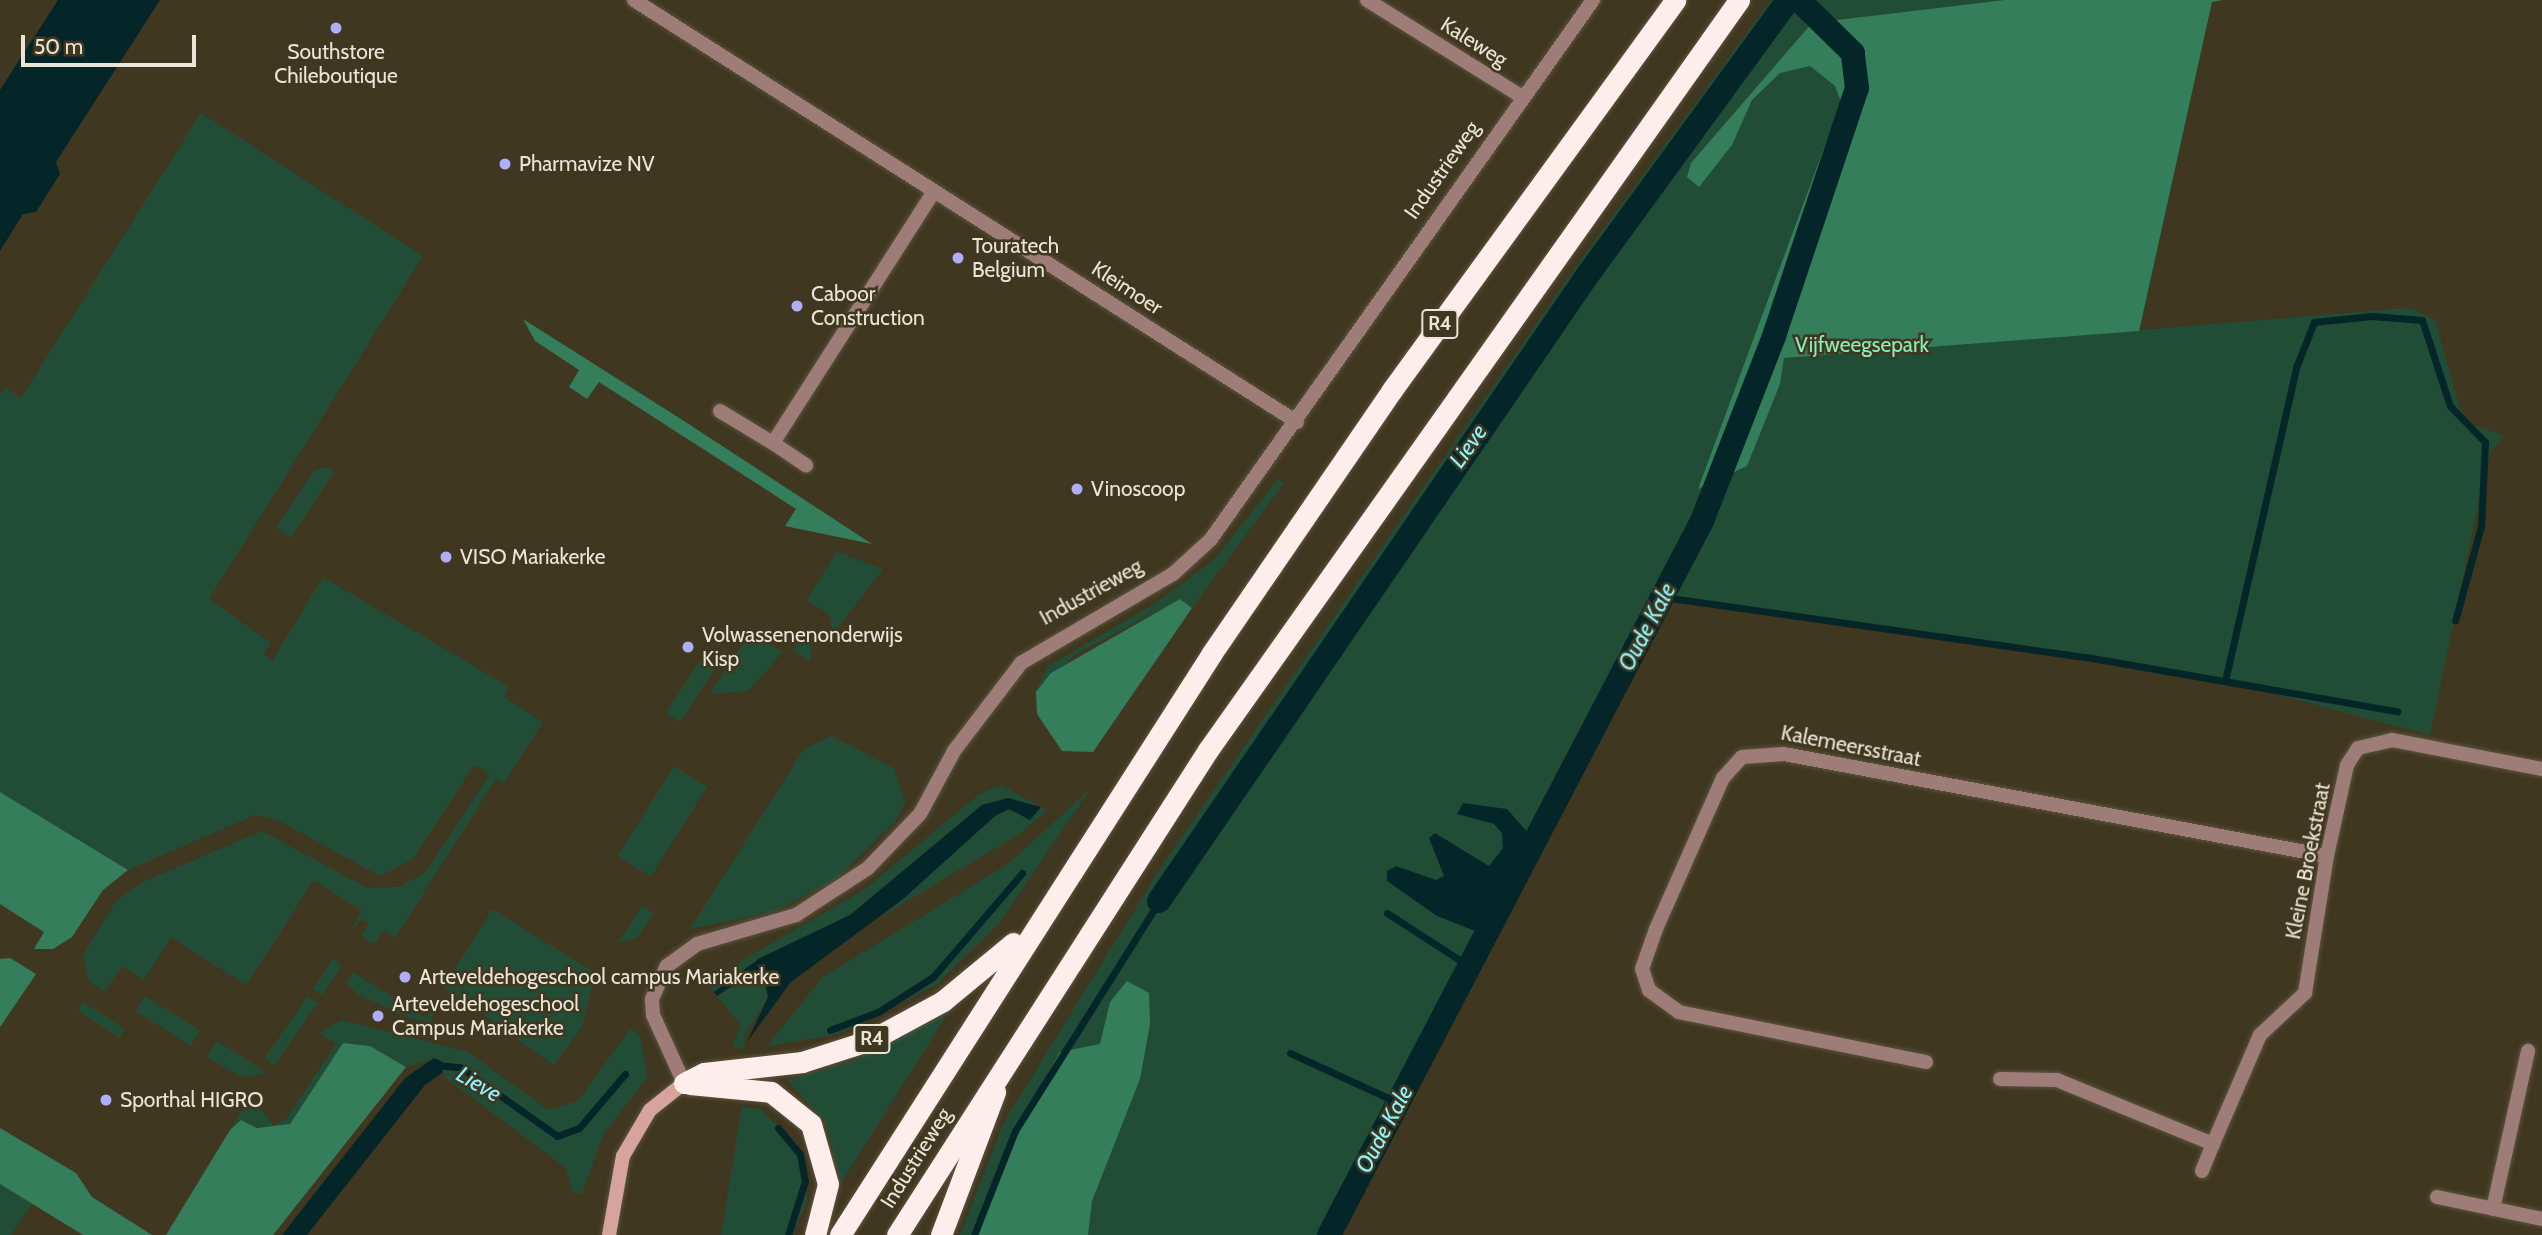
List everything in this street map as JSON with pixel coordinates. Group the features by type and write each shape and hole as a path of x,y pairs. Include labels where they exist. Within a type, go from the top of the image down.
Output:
{"highway":[{"name":"Industrieweg","path":"840,1235 1031,928 1392,390 1675,0"},
{"name":"Industrieweg","path":"897,1235 1005,1060 1208,750 1739,0"},
{"name":"R4","path":"684,1083 704,1073 802,1062 871,1040 943,1001 1031,928"},
{"path":"941,1235 1005,1060"},
{"path":"684,1083 771,1092 811,1124 828,1184 815,1235"}],"street":[{"name":"Kleimoer","path":"634,0 1297,422"},
{"name":"Kaleweg","path":"1367,0 1522,97"},
{"name":"Industrieweg","path":"684,1083 653,1015 654,990 667,965 697,944 796,915 889,850 920,814 954,751 1021,663 1173,574 1211,539 1297,422 1522,97 1593,0"},
{"path":"772,443 934,191"},
{"path":"720,411 806,465"},
{"name":"Kleine Broekstraat","path":"2202,1171 2260,1035 2305,993 2328,856 2347,765 2365,741 2392,740 2542,769"},
{"name":"Kalemeersstraat","path":"1926,1062 1679,1012 1649,990 1642,969 1656,929 1723,778 1742,757 1784,754 2328,856"},
{"path":"2493,1209 2528,1051"},
{"path":"2000,1079 2057,1080 2213,1144"},
{"path":"609,1235 622,1156 650,1110 684,1083"},
{"path":"2437,1197 2542,1219"}],"green space":[{"name":"Vijfweegsepark","path":"1771,0 2222,0 2212,2 2140,330 2410,308 2435,320 2461,412 2470,424 2505,436 2489,453 2430,735 2225,681 1663,597 1329,1235 960,1235 1003,1124 1163,864 1575,268"},
{"path":"2005,0 2222,0 2212,2 2139,331 1784,358 1780,384 1747,466 1698,489 1841,102 1835,86 1810,66 1780,73 1752,100 1732,145 1699,187 1687,177 1691,163 1812,23"},
{"path":"201,113 423,256 209,599 271,643 263,654 272,661 323,577 509,687 504,697 543,722 504,783 496,779 395,938 383,930 374,945 361,936 369,924 362,919 350,931 362,911 314,880 246,985 171,937 144,980 122,966 104,992 88,980 83,955 116,901 141,883 262,831 367,888 400,887 426,872 490,774 474,765 413,859 380,876 276,819 255,815 128,870 0,792 0,395 5,387 21,398"},
{"path":"523,319 872,544 785,526 796,509 599,382 587,399 569,387 579,370 535,341"},
{"path":"324,467 335,470 291,538 276,528 313,472"},
{"path":"1278,479 1284,483 1192,608 1180,599 1074,655 1036,692 1048,666 1156,603 1214,560"},
{"path":"837,552 883,569 834,633 829,614 806,600"},
{"path":"1180,599 1192,608 1093,752 1062,751 1037,714 1036,692 1051,673"},
{"path":"802,626 813,638 810,661 794,651"},
{"path":"750,632 783,652 748,691 710,694"},
{"path":"703,656 717,665 680,722 666,713"},
{"path":"831,736 894,768 905,802 896,821 835,880 773,912 690,929 804,749"},
{"path":"674,766 707,787 651,877 618,856"},
{"path":"1001,785 1036,804 1031,809 1008,798 982,805 850,915 760,958 714,992 710,987 741,961 864,890 978,795"},
{"path":"1091,788 1001,921 936,985 839,1034 767,1046 823,977 1008,864"},
{"path":"0,792 128,870 103,890 72,937 53,949 34,949 44,932 0,904"},
{"path":"1041,807 1047,810 1021,833 872,922 999,813 1014,810 1030,820"},
{"path":"642,905 653,913 637,938 619,942"},
{"path":"492,909 595,973 582,1027 554,1065 444,987"},
{"path":"334,957 341,967 322,995 313,989"},
{"path":"10,958 36,974 0,1027 0,959"},
{"path":"353,972 425,1018 442,998 430,1023 408,1018 357,994 347,983"},
{"path":"755,974 767,984 768,997 744,1036 745,1048 732,1047 741,1025 717,996"},
{"path":"1127,981 1149,993 1150,1024 1140,1079 1092,1201 1088,1235 974,1235 1015,1131 1060,1052 1100,1044 1110,1002"},
{"path":"145,996 200,1030 191,1046 135,1011"},
{"path":"308,996 318,1003 274,1065 264,1058"},
{"path":"83,1002 125,1029 119,1038 78,1010"},
{"path":"951,1008 841,1183 826,1123 787,1080 853,1061"},
{"path":"342,1020 468,1052 548,1110 578,1101 630,1029 639,1034 648,1077 604,1133 582,1193 573,1193 566,1168 446,1078 439,1058 406,1067 370,1046 343,1043 290,1124 278,1129 257,1127 241,1120 230,1130 246,1105 261,1109 274,1126 287,1118 336,1044 320,1033"},
{"path":"217,1041 265,1074 241,1077 207,1057"},
{"path":"343,1043 370,1046 406,1067 273,1235 166,1235 230,1130 241,1120 257,1128 290,1124"},
{"path":"742,1106 762,1110 802,1153 807,1201 792,1235 721,1235"},
{"path":"0,1128 76,1173 92,1197 152,1235 83,1235 0,1184"},
{"path":"0,1184 32,1204 11,1235 0,1235"}],"water":[{"path":"58,0 160,0 56,162 60,174 36,212 23,214 0,251 0,90"},
{"path":"1008,798 1041,807 1030,820 1009,809 995,816 902,900 791,982 747,1042 768,997 764,978 746,976 717,996 714,992 760,958 850,915 982,805"},
{"path":"1463,803 1507,809 1536,842 1488,936 1437,916 1387,881 1387,871 1396,866 1436,880 1444,876 1429,838 1435,833 1489,866 1503,848 1502,833 1494,824 1457,814"},
{"path":"434,1058 443,1062 442,1073 425,1085 307,1235 282,1235 405,1078"}],"waterway":[{"name":"Lieve","path":"1159,901 1587,276 1788,0"},
{"name":"Oude Kale","path":"1329,1235 1702,521 1774,336 1857,88 1853,53 1802,3"},
{"path":"2225,681 2297,365 2314,322 2372,316 2422,320 2450,406 2485,442 2481,526 2455,621"},
{"path":"1663,597 2086,657 2397,711"},
{"path":"830,1030 878,1012 933,977 1022,873"},
{"path":"974,1235 1015,1131 1159,901"},
{"path":"1387,913 1472,968"},
{"path":"1290,1053 1399,1103"},
{"name":"Lieve","path":"435,1065 460,1067 557,1136 579,1128 625,1074"},
{"path":"778,1128 800,1154 805,1181 788,1235"}],"place":[{"name":"Southstore Chileboutique","path":"336,28"},
{"name":"Pharmavize NV","path":"505,164"},
{"name":"Touratech Belgium","path":"958,258"},
{"name":"Caboor Construction","path":"797,306"},
{"name":"Vinoscoop","path":"1077,489"},
{"name":"VISO Mariakerke","path":"446,557"},
{"name":"Volwassenenonderwijs Kisp","path":"688,647"},
{"name":"Arteveldehogeschool campus Mariakerke","path":"405,977"},
{"name":"Arteveldehogeschool Campus Mariakerke","path":"378,1016"},
{"name":"Sporthal HIGRO","path":"106,1100"}]}
